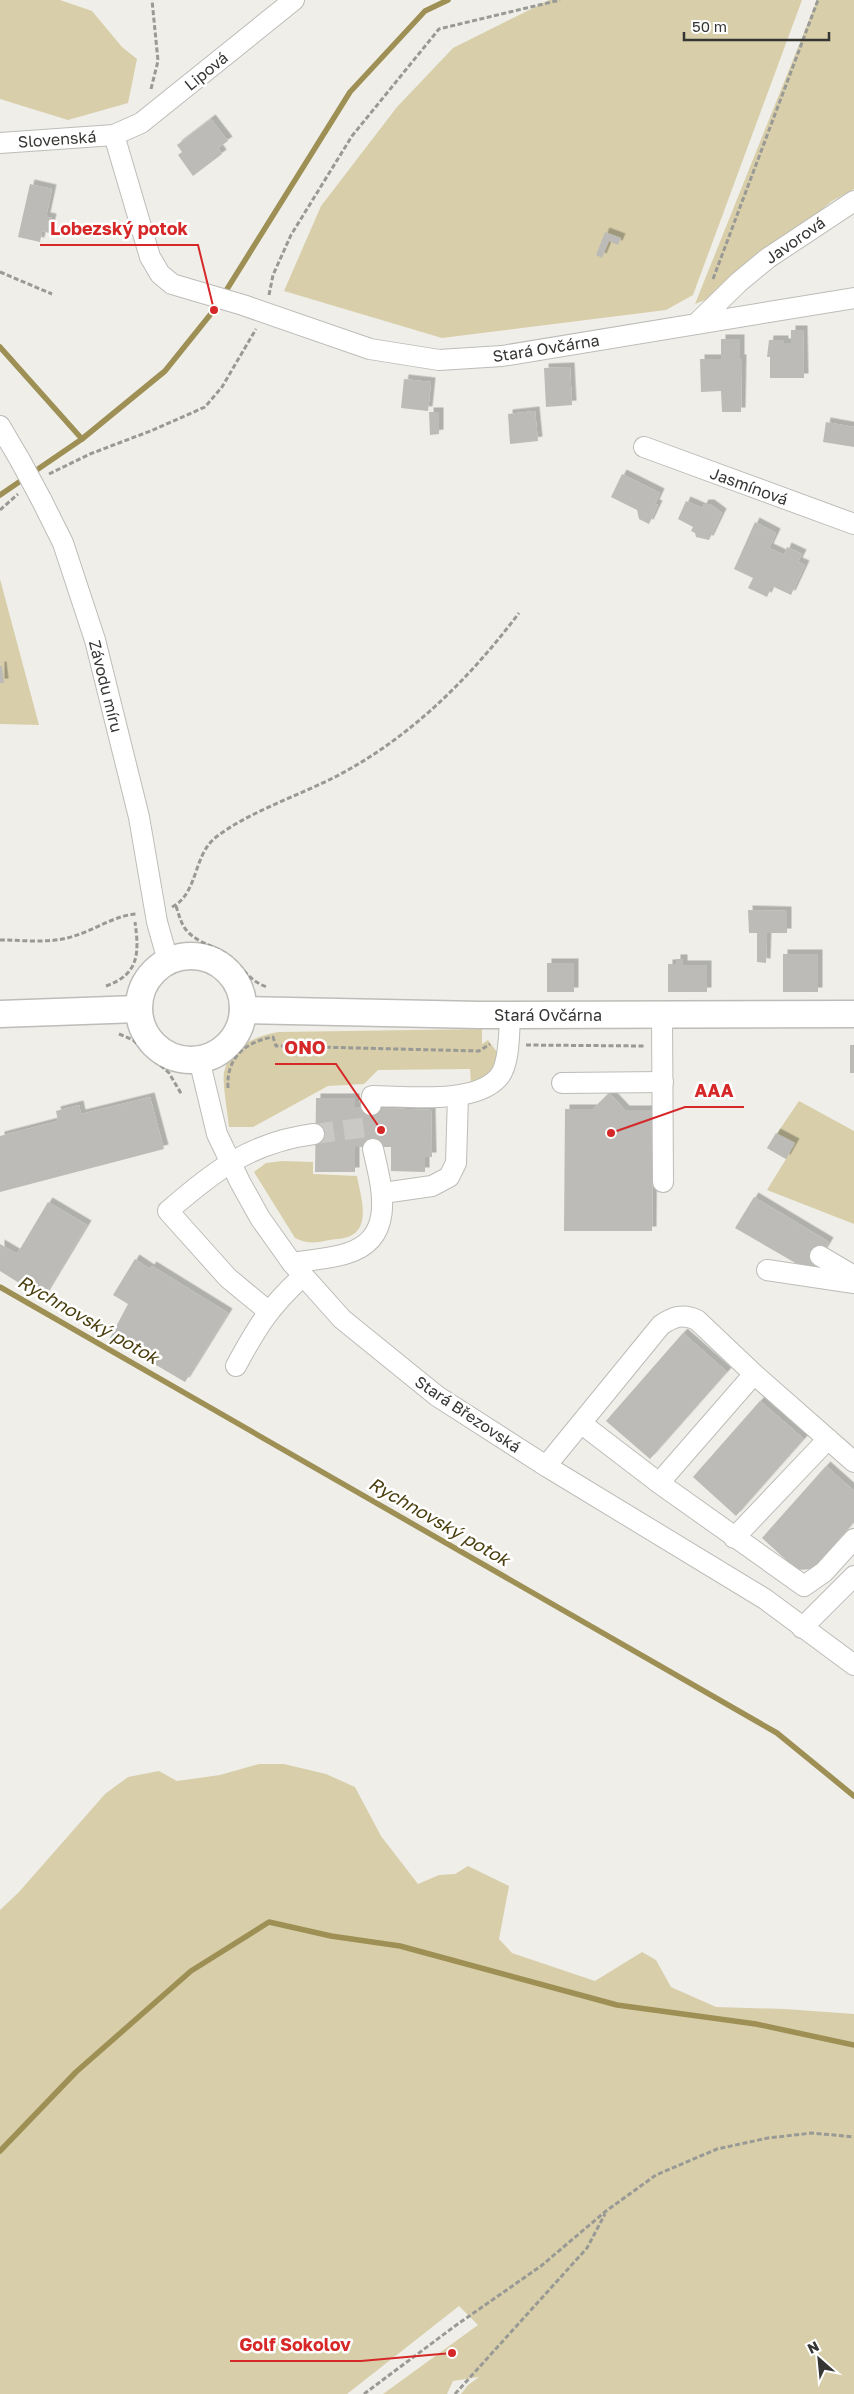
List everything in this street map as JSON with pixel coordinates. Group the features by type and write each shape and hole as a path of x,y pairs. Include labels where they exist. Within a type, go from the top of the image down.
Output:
{"main road":[{"path":"196,956 212,960 222,966 237,982 242,998 243,1010 240,1026 232,1040 215,1054 199,1059 177,1058 157,1048 144,1031 138,1009 140,993 147,978 168,960 196,956"},
{"path":"0,1014 138,1009"},
{"name":"Stará Ovčárna","path":"243,1010 662,1016 854,1014"}],"street":[{"name":"Lipová","path":"114,135 141,123 294,0"},
{"name":"Stará Ovčárna","path":"114,135 150,257 160,274 172,284 243,305 370,349 439,360 502,356 854,298"},
{"name":"Slovenská","path":"0,143 114,135"},
{"name":"Javorová","path":"696,324 739,282 810,228 854,201"},
{"name":"Závodu míru","path":"0,426 20,460 33,498 63,543 95,640 139,817 155,913 168,960"},
{"name":"Jasmínová","path":"644,447 854,524"},
{"path":"370,1105 372,1096 458,1096 483,1089 499,1078 507,1058 510,1015"},
{"path":"662,1016 664,1182"},
{"name":"Stará Březovská","path":"199,1059 211,1117 229,1162 260,1218 297,1269 342,1319 437,1396 546,1466 765,1599 802,1628 852,1658"},
{"path":"562,1083 663,1082"},
{"path":"383,1193 432,1186 449,1177 456,1163 458,1096"},
{"path":"268,1311 228,1278 168,1211 202,1181 229,1162 267,1144 288,1137 314,1134"},
{"path":"236,1366 259,1323 280,1297 297,1269 346,1254 365,1245 375,1234 381,1223 383,1193 373,1149"},
{"path":"820,1256 854,1276"},
{"path":"767,1270 854,1283"},
{"path":"546,1466 661,1325 680,1316 688,1316 697,1320 754,1374 854,1462"},
{"path":"659,1483 754,1374"},
{"path":"582,1424 734,1538 804,1586 824,1572 854,1540"},
{"path":"734,1538 828,1439"},
{"path":"802,1628 854,1576"}],"path":[{"path":"141,123 158,61 152,0"},
{"path":"49,474 90,454 153,430 205,407 232,373 265,313 273,275 291,234 352,136 439,29 560,0"},
{"path":"710,287 818,0"},
{"path":"0,272 52,294"},
{"path":"20,488 33,498"},
{"path":"0,510 18,494"},
{"path":"0,940 60,940 79,935 124,916 155,913 176,906 187,893 203,853 216,837 240,822 339,775 406,731 440,703 470,673 519,613"},
{"path":"106,986 120,979 128,972 136,958 138,949 134,905"},
{"path":"176,906 185,929 194,939 223,952 234,960 253,981 270,988"},
{"path":"115,1033 133,1040 169,1073 182,1095"},
{"path":"228,1093 228,1074 234,1058 240,1050 251,1044 273,1037 276,1046 479,1051 491,1043 662,1046"},
{"path":"364,2394 455,2326 541,2266 606,2211 656,2175 717,2150 768,2138 803,2134 854,2136"},
{"path":"455,2394 587,2248 606,2211"}],"shaded area":[{"path":"0,0 60,0 92,11 122,47 137,59 128,103 68,120 0,99"},
{"path":"549,0 802,0 693,295 666,310 442,338 284,291 321,206 397,107 453,48"},
{"path":"817,0 854,0 854,189 832,201 715,296 695,304"},
{"path":"0,579 39,725 0,724"},
{"path":"482,1029 482,1044 488,1040 497,1052 493,1069 477,1082 471,1084 470,1069 378,1070 364,1084 328,1086 253,1127 229,1127 224,1091 224,1072 227,1063 238,1049 261,1036 278,1032"},
{"path":"799,1101 854,1131 854,1224 767,1190 786,1159 767,1148"},
{"path":"282,1161 313,1162 313,1174 357,1176 363,1208 363,1216 358,1230 347,1237 320,1242 308,1242 295,1238 254,1172 266,1163"},
{"path":"259,1764 284,1764 326,1774 355,1787 381,1836 418,1884 439,1875 455,1874 468,1866 509,1886 499,1939 512,1953 595,1981 642,1952 656,1960 671,1987 716,2007 854,2014 854,2394 461,2394 468,2385 479,2377 453,2381 447,2394 383,2394 478,2325 459,2306 347,2394 0,2394 0,1910 19,1892 105,1794 128,1777 159,1771 177,1781 220,1775"}],"building":[{"path":"211,119 228,141 218,148 222,154 193,176 178,155 182,152 177,145"},
{"path":"30,184 52,189 46,217 52,218 49,233 42,231 40,242 18,237"},
{"path":"605,232 621,238 618,245 609,241 602,258 596,255"},
{"path":"791,330 803,330 804,378 770,378 770,357 767,357 769,340 784,340 784,343 791,343"},
{"path":"721,339 740,339 740,359 742,359 741,412 722,412 721,391 701,392 700,359 721,359"},
{"path":"570,367 572,405 546,407 544,368"},
{"path":"404,379 431,382 428,411 401,408"},
{"path":"535,411 538,441 510,444 508,414"},
{"path":"429,412 439,412 439,434 430,435"},
{"path":"826,422 854,427 854,447 823,442"},
{"path":"622,474 660,493 655,504 658,505 649,524 639,519 637,510 611,497"},
{"path":"686,501 702,508 704,504 710,504 722,513 709,540 696,537 695,533 691,531 693,527 678,519"},
{"path":"755,522 776,533 769,548 784,555 787,547 802,554 798,562 805,565 791,595 772,586 767,597 748,588 753,578 734,569"},
{"path":"0,666 2,666 4,683 0,683"},
{"path":"748,910 787,911 787,933 767,933 766,963 757,962 757,933 749,933"},
{"path":"783,954 818,954 818,992 783,992"},
{"path":"676,959 683,959 683,965 707,965 707,992 668,992 668,964 676,964"},
{"path":"547,963 574,963 574,992 547,992"},
{"path":"850,1045 854,1045 854,1073 850,1073"},
{"path":"609,1093 625,1110 653,1110 652,1231 564,1231 565,1109 593,1109"},
{"path":"150,1097 164,1149 0,1192 0,1136 58,1121 56,1111 79,1105 81,1114"},
{"path":"316,1098 355,1098 355,1107 431,1110 432,1157 425,1157 425,1172 391,1171 391,1147 355,1147 355,1172 315,1172"},
{"path":"776,1133 795,1143 786,1159 767,1148"},
{"path":"754,1197 829,1242 811,1272 735,1228"},
{"path":"48,1202 87,1225 43,1298 0,1271 0,1244 17,1254"},
{"path":"135,1259 150,1269 152,1266 228,1313 185,1382 110,1338 128,1304 113,1295"},
{"path":"683,1333 727,1372 650,1459 606,1421"},
{"path":"760,1401 804,1439 736,1516 693,1477"},
{"path":"826,1466 854,1491 854,1522 813,1569 797,1570 762,1538"}],"waterway":[{"path":"0,495 82,439 165,371 214,310 350,92 425,11 448,0"},
{"path":"0,347 82,439"},
{"name":"Rychnovský potok","path":"0,1287 777,1733 854,1796"},
{"path":"0,2151 76,2072 191,1971 269,1922 331,1936 400,1946 617,2005 756,2024 854,2045"}],"tunnel":[{"path":"314,1134 368,1127"}],"place":[{"name":"Lobezský potok","path":"214,310"},
{"name":"ONO","path":"381,1130"},
{"name":"AAA","path":"611,1133"},
{"name":"Golf Sokolov","path":"452,2353"}]}
